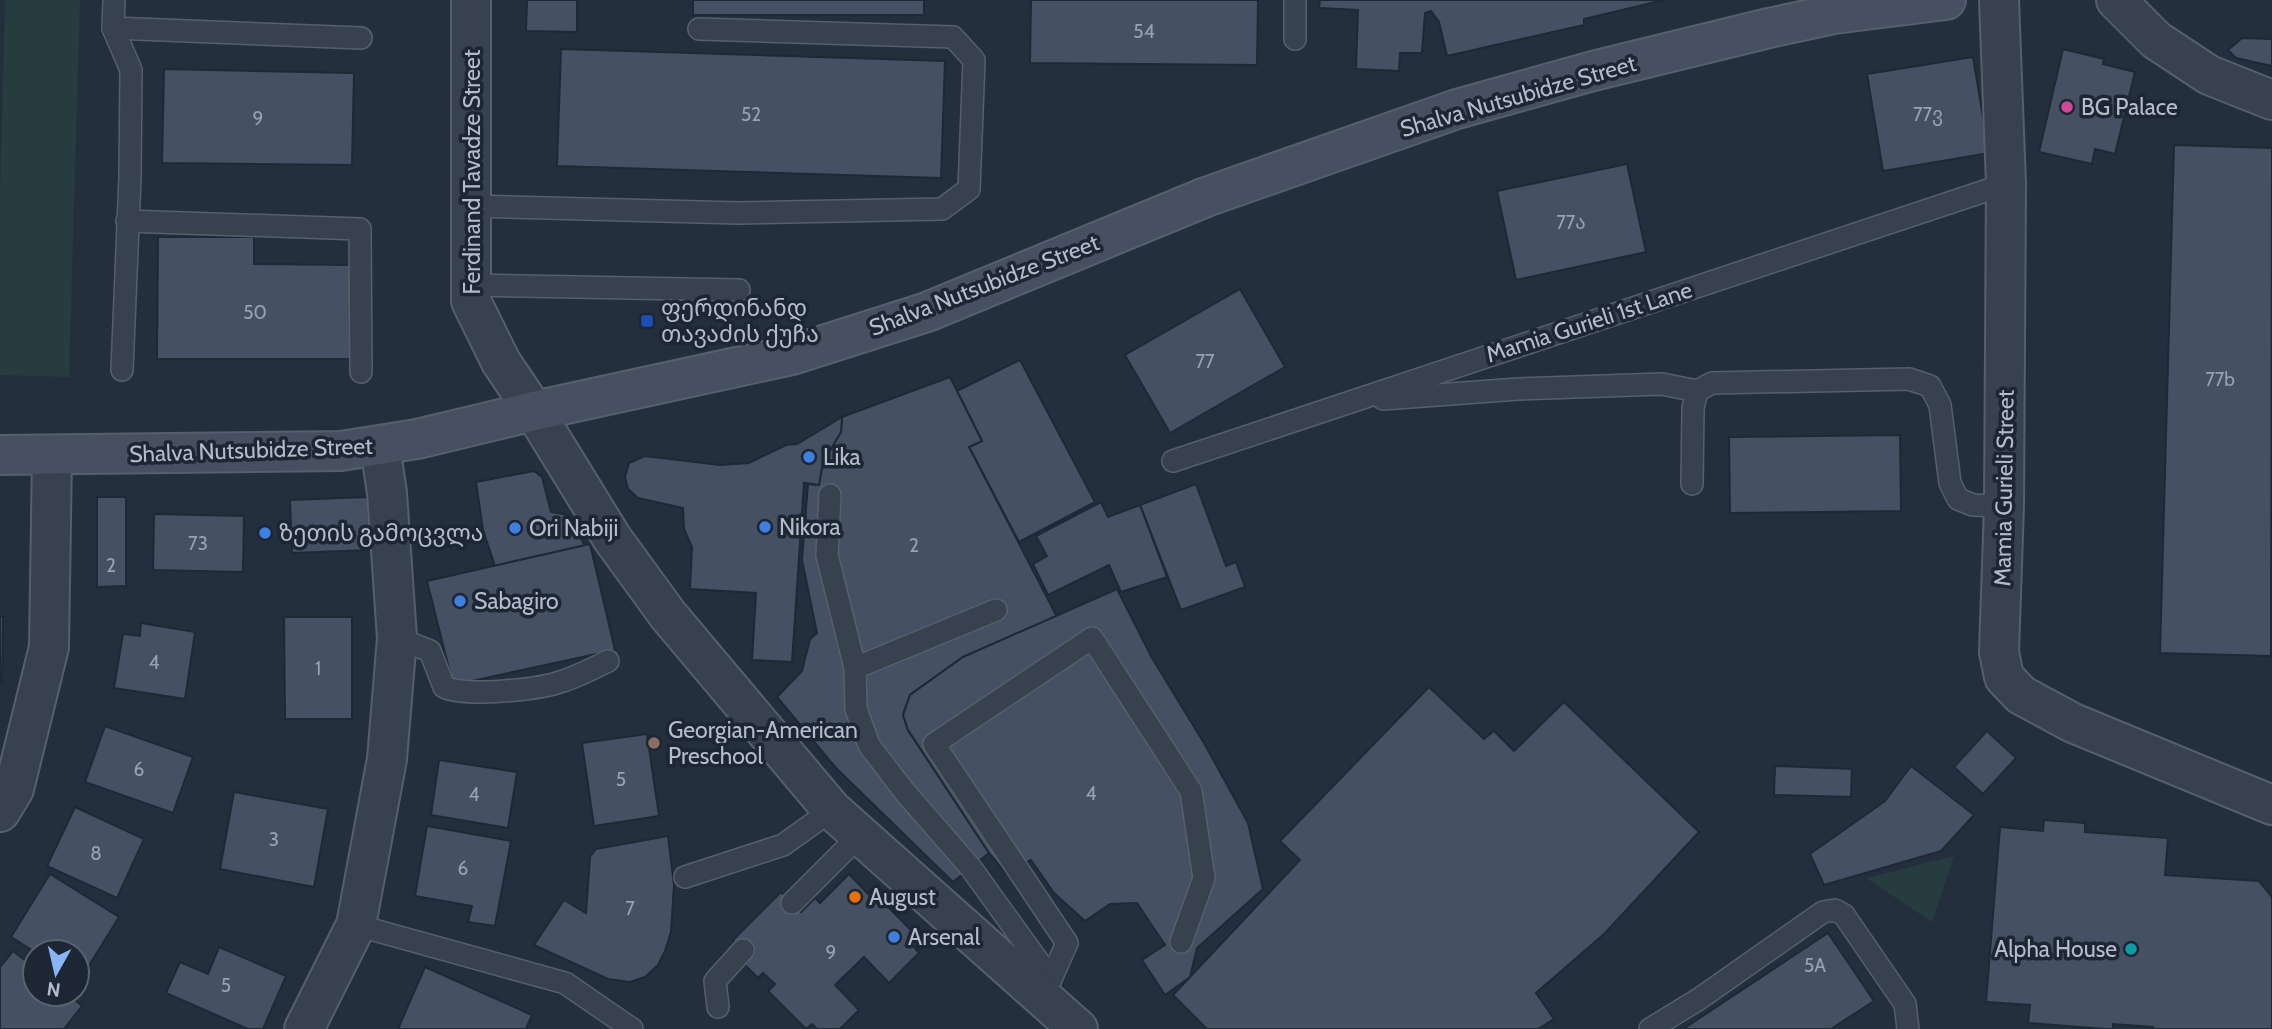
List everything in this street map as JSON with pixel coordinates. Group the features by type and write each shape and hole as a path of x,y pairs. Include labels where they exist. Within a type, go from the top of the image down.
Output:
{"main road":[{"name":"Shalva Nutsubidze Street","path":"0,455 341,451 380,446 792,355 927,312 1206,197 1457,109 1593,71 1769,28 1834,15 1946,0"}],"street":[{"name":"Ferdinand Tavadze Street","path":"471,0 471,301 501,362 612,538 668,615 832,810 1042,985 1078,1029"},
{"name":"Mamia Gurieli Street","path":"1999,0 2006,184 2004,506 1999,652 2004,677 2021,695 2073,723 2272,805"},
{"path":"2116,0 2156,40 2209,75 2272,100"},
{"path":"304,1029 356,925 387,759 397,638 387,493 380,446"},
{"path":"0,812 14,789 49,647 51,456"}],"lane":[{"path":"114,0 113,28 131,69 122,370"},
{"path":"1295,0 1295,38"},
{"path":"113,28 361,38"},
{"path":"470,206 739,213 942,209 969,189 974,60 953,37 699,29"},
{"name":"Mamia Gurieli 1st Lane","path":"1173,461 2006,184"},
{"path":"127,221 360,229 360,372"},
{"path":"471,285 739,290"},
{"path":"1349,402 1531,388 1662,384 1697,391 1712,383 1909,379 1930,386 1940,405 1950,483 1958,499 1973,505 2004,506"},
{"path":"1692,484 1693,408 1697,391"},
{"path":"830,495 827,555 855,668 856,709 869,745 904,791 971,868 1042,985 1067,943 934,744 1092,638 1191,791 1204,878 1181,942"},
{"path":"855,668 996,610"},
{"path":"397,638 429,651 444,687 456,692 488,692 561,682 608,661"},
{"path":"685,877 783,845 832,810"},
{"path":"792,903 860,835"},
{"path":"1650,1029 1699,999 1823,912 1835,910 1844,915 1905,1004 1908,1029"},
{"path":"356,925 565,983 632,1029"},
{"path":"718,1007 715,981 743,950"}],"green space":[{"path":"5,0 80,0 69,377 0,375 0,195"},
{"path":"1954,856 1932,922 1866,878"}],"building":[{"path":"527,0 577,0 577,32 526,31"},
{"path":"693,0 924,0 924,15 693,15"},
{"path":"1031,0 1258,0 1257,65 1030,63"},
{"path":"1320,0 1664,0 1584,19 1584,25 1447,56 1439,22 1431,11 1425,13 1422,53 1400,53 1399,71 1356,69 1358,10 1319,8"},
{"path":"2242,38 2272,39 2272,66 2236,58 2228,50"},
{"path":"561,49 945,61 941,178 557,166"},
{"path":"2063,49 2104,59 2103,64 2135,72 2115,154 2095,149 2092,164 2039,152"},
{"path":"1973,57 1989,153 1883,171 1867,74"},
{"path":"164,69 354,73 352,165 162,163"},
{"path":"2174,145 2272,148 2271,656 2160,653"},
{"path":"1627,164 1646,252 1516,280 1497,191"},
{"path":"158,237 254,237 254,264 353,265 352,359 157,359"},
{"path":"1240,289 1285,367 1170,433 1125,355"},
{"path":"1020,360 1095,502 1019,542 969,447 982,441 957,391"},
{"path":"950,377 982,441 969,447 1057,617 963,657 910,695 903,715 908,730 989,853 953,882 836,768 777,697 802,671 810,639 817,633 802,560 808,484 819,485 823,462 841,432 842,417"},
{"path":"842,417 841,432 823,462 819,485 804,483 792,662 752,660 756,593 690,589 692,547 684,529 683,508 638,498 628,489 625,477 629,463 645,456 720,465 749,463 786,445 797,444"},
{"path":"1900,435 1901,511 1730,513 1729,437"},
{"path":"534,471 542,477 551,512 568,515 585,546 495,566 483,530 476,482"},
{"path":"1196,484 1226,566 1236,562 1245,587 1181,610 1140,505"},
{"path":"97,497 126,497 126,586 97,587"},
{"path":"368,497 370,550 292,553 290,500"},
{"path":"1101,502 1108,517 1140,505 1167,577 1121,592 1109,565 1048,595 1033,564 1047,556 1036,536"},
{"path":"154,514 244,516 243,572 153,570"},
{"path":"590,544 615,650 453,685 427,581"},
{"path":"1117,589 1152,658 1204,743 1248,823 1263,889 1197,948 1190,977 1165,995 1142,960 1165,945 1137,903 1110,904 1085,921 1054,893 1031,860 1006,873 989,853 908,730 903,715 910,695 963,657"},
{"path":"0,616 3,616 2,683 0,683"},
{"path":"284,617 352,617 352,719 285,719"},
{"path":"141,623 195,632 185,699 114,688 123,634 140,636"},
{"path":"1429,687 1484,739 1494,731 1514,751 1564,702 1699,832 1604,934 1536,993 1554,1019 1538,1029 1207,1029 1173,995 1300,860 1280,841"},
{"path":"105,726 193,757 173,813 85,782"},
{"path":"1987,731 2016,758 1983,794 1954,767"},
{"path":"647,734 659,816 594,826 582,743"},
{"path":"439,760 517,772 508,828 431,815"},
{"path":"1775,766 1852,769 1851,797 1774,795"},
{"path":"1911,766 1974,815 1941,851 1824,885 1810,854 1885,801"},
{"path":"234,792 328,809 314,887 220,869"},
{"path":"75,807 144,839 117,898 47,866"},
{"name":"Alpha House","path":"2044,820 2085,823 2085,832 2168,838 2165,875 2259,881 2272,897 2272,1029 2153,1029 2113,1024 2113,1029 2105,1029 2028,1023 2030,1005 1986,1002 2000,827 2043,831"},
{"path":"427,826 511,841 495,926 468,922 472,906 415,896"},
{"path":"668,836 674,885 671,932 658,965 645,977 630,982 608,979 534,945 564,900 586,913 590,857 596,849"},
{"path":"50,874 119,917 91,962 91,938 21,938 21,943 11,937"},
{"path":"849,874 868,894 871,890 921,940 914,947 919,953 889,983 864,957 835,985 859,1010 840,1029 817,1029 812,1024 806,1029 768,991 775,984 763,973 758,978 743,963 749,956 733,940 781,892 801,912 815,898 820,903"},
{"path":"1828,933 1874,1001 1831,1029 1683,1029"},
{"path":"219,947 286,976 263,1029 248,1029 166,993 180,962 208,974"},
{"path":"13,951 21,957 21,1008 80,1008 64,1029 0,1029 0,967"},
{"path":"425,967 532,1015 526,1029 398,1029"}],"place":[{"name":"BG Palace","path":"2067,107"},
{"name":"ფერდინანდ თავაძის ქუჩა","path":"647,321"},
{"name":"Lika","path":"809,457"},
{"name":"Nikora","path":"765,527"},
{"name":"Ori Nabiji","path":"515,528"},
{"name":"ზეთის გამოცვლა","path":"265,533"},
{"name":"Sabagiro","path":"460,601"},
{"name":"Georgian-American Preschool","path":"654,743"},
{"name":"August","path":"855,897"},
{"name":"Arsenal","path":"894,937"},
{"name":"Alpha House","path":"2131,949"}]}
